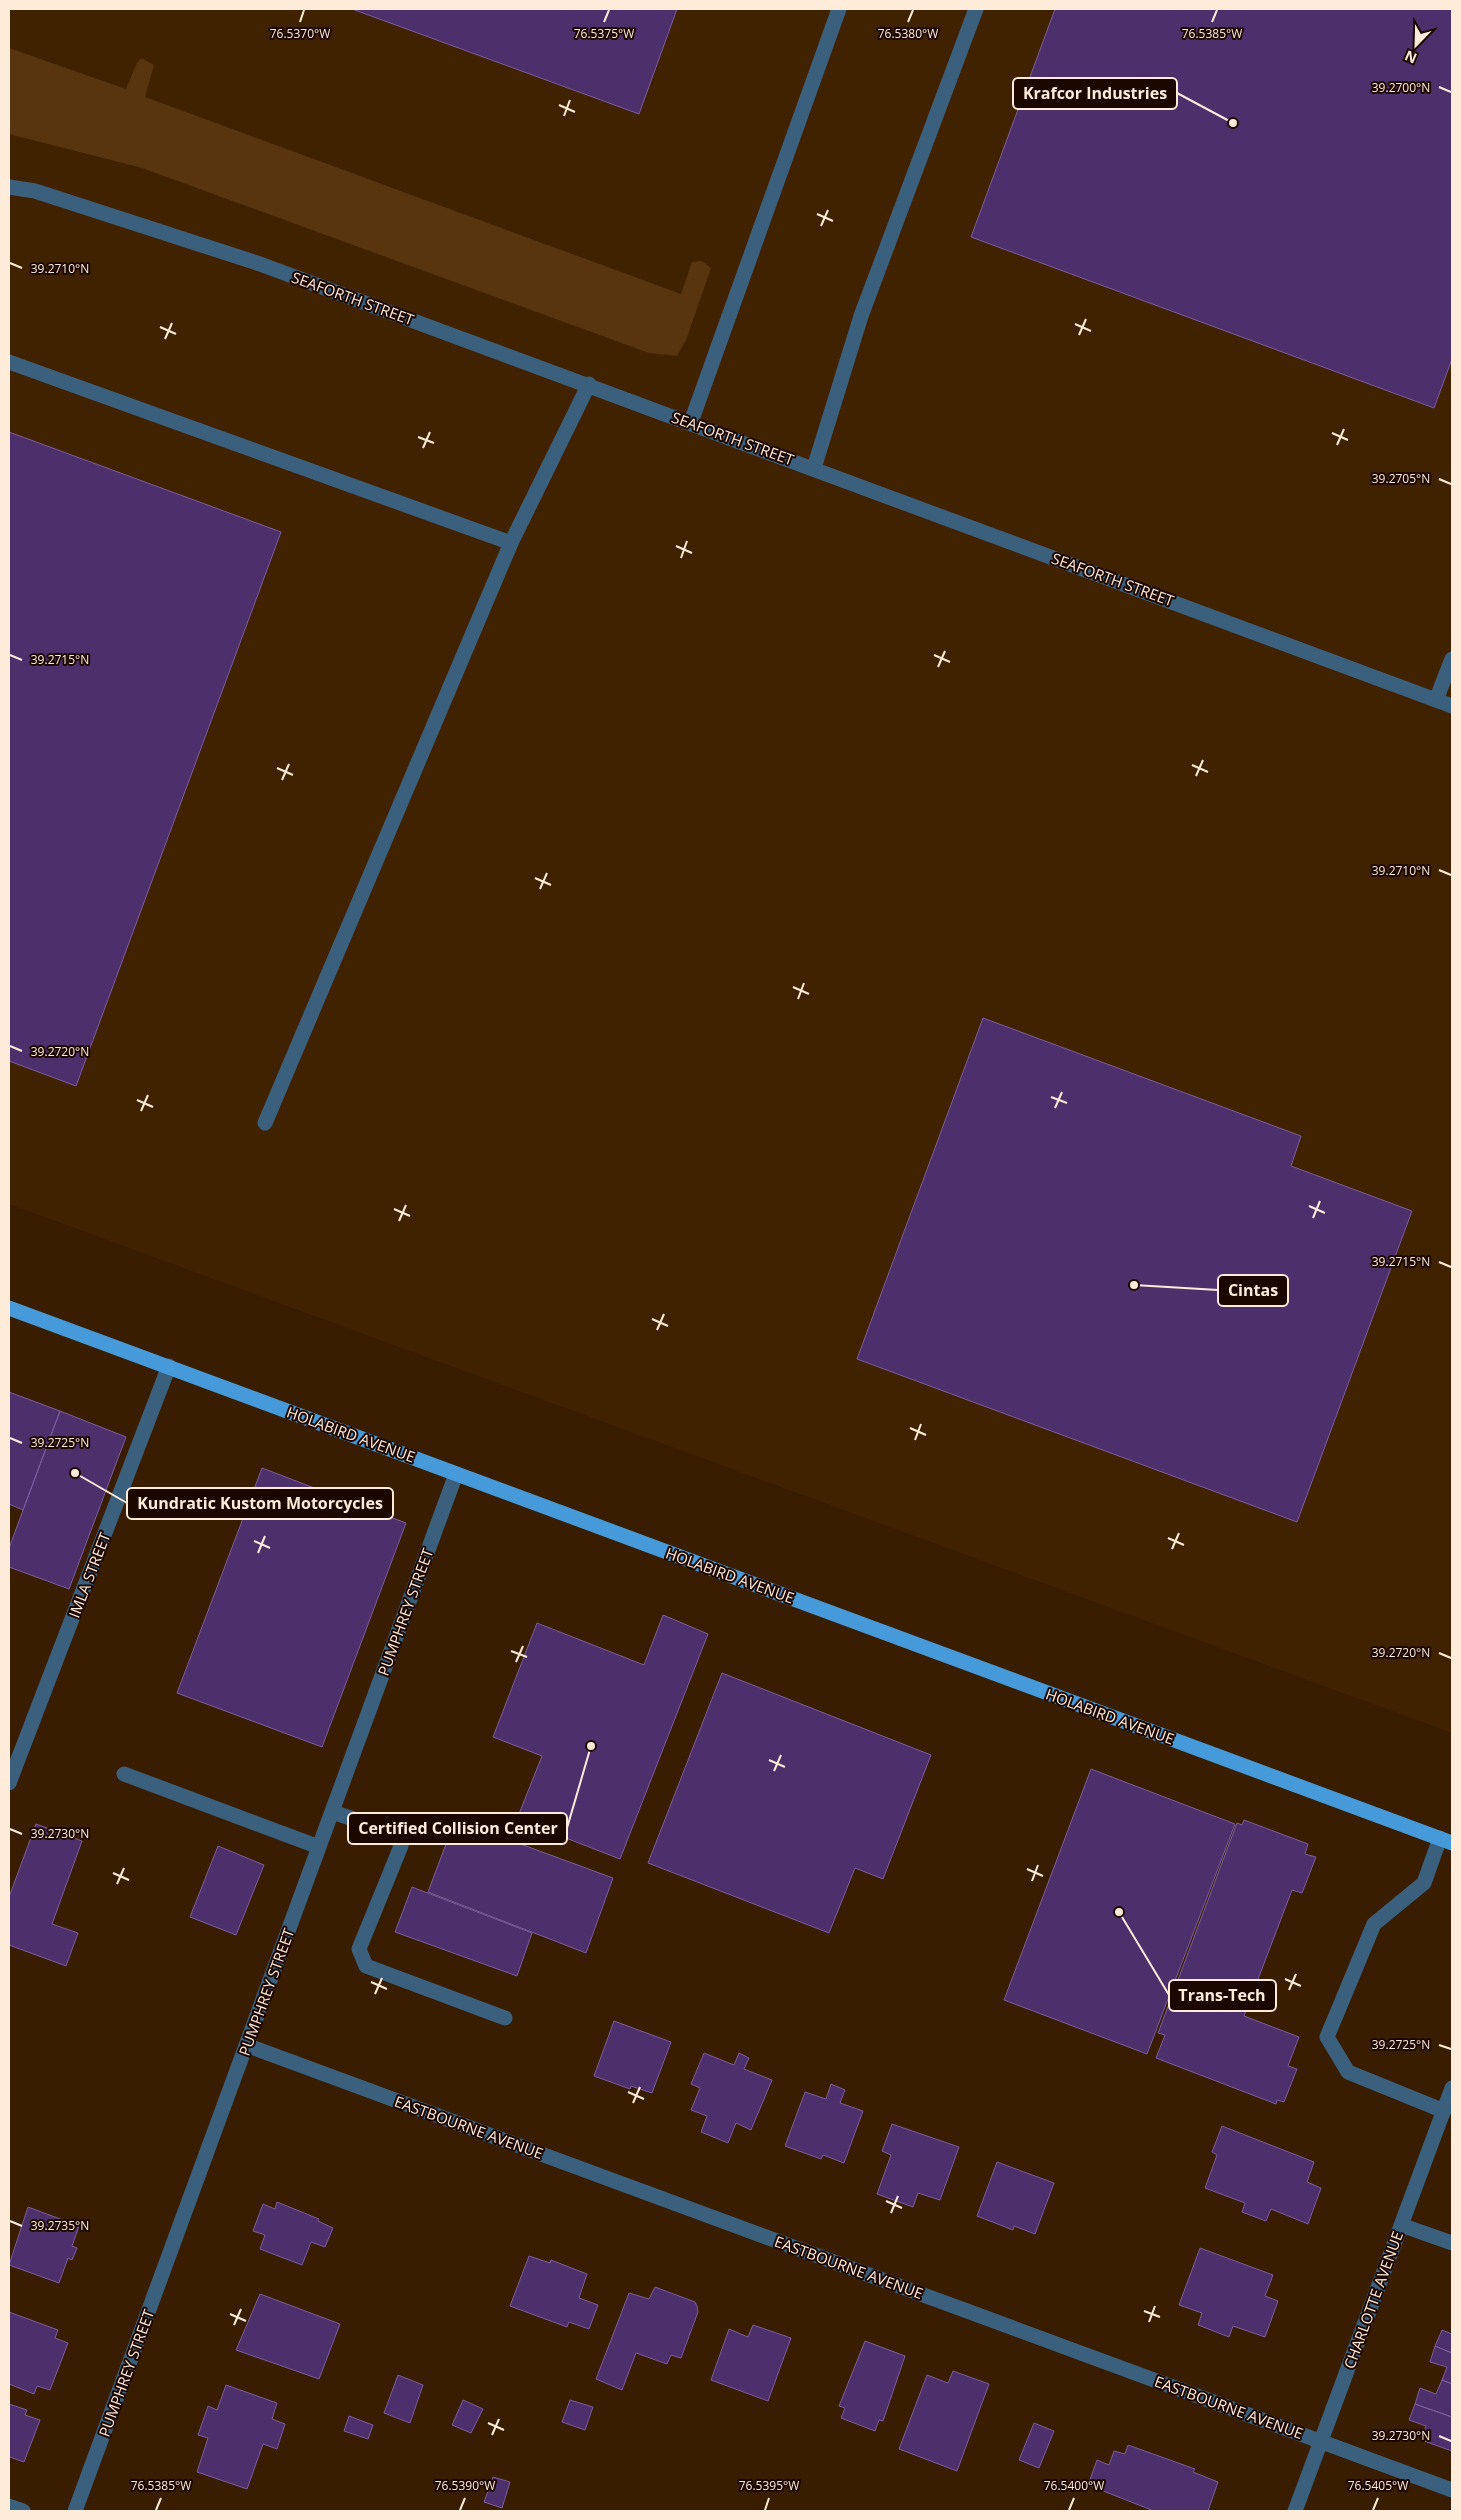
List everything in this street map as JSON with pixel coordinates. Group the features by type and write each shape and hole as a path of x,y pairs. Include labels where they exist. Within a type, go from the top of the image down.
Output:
{"main road":[{"name":"HOLABIRD AVENUE","path":"9,1308 1446,1840"}],"street":[{"path":"691,422 838,9"},
{"path":"814,468 861,316 976,9"},
{"name":"SEAFORTH STREET","path":"9,187 35,191 260,264 691,422 1452,706"},
{"path":"9,362 511,544"},
{"path":"265,1123 511,544 588,384"},
{"path":"1436,700 1452,659"},
{"name":"IMLA STREET","path":"9,1783 169,1366"},
{"name":"PUMPHREY STREET","path":"75,2511 456,1474"},
{"path":"124,1774 319,1848"},
{"path":"332,1812 394,1832 401,1846 359,1949 366,1966 505,2018"},
{"path":"1444,2111 1348,2072 1327,2037 1374,1924 1424,1883 1446,1840"},
{"name":"EASTBOURNE AVENUE","path":"246,2045 1452,2490"},
{"name":"CHARLOTTE AVENUE","path":"1295,2511 1452,2088"},
{"path":"1401,2225 1452,2243"},
{"path":"9,2506 23,2511"}],"shaded area":[{"path":"9,9 1452,9 1452,1733 9,1204"},
{"path":"9,48 126,89 141,58 154,65 145,97 681,294 692,262 702,261 711,268 686,340 677,356 649,353 142,168 9,134"}],"building":[{"path":"352,9 677,9 639,114"},
{"path":"1055,9 1452,9 1452,359 1434,408 971,237"},
{"path":"9,432 281,532 76,1086 9,1061"},
{"path":"983,1018 1301,1136 1291,1166 1412,1211 1297,1522 857,1359"},
{"path":"9,1392 60,1411 23,1510 9,1504"},
{"path":"60,1411 126,1437 69,1589 9,1567 9,1548"},
{"path":"262,1468 406,1523 322,1747 177,1693"},
{"path":"663,1615 708,1634 620,1859 517,1819 542,1756 493,1737 537,1623 644,1665"},
{"path":"722,1673 931,1755 883,1879 855,1868 829,1933 648,1863"},
{"path":"1091,1769 1235,1824 1147,2054 1004,2000"},
{"path":"455,1820 613,1878 586,1953 428,1892"},
{"path":"1244,1820 1308,1844 1305,1854 1316,1857 1302,1893 1292,1890 1244,2016 1299,2037 1288,2066 1297,2069 1284,2102 1277,2100 1276,2104 1156,2058 1165,2035 1158,2033 1237,1823 1242,1825"},
{"path":"36,1824 82,1841 52,1924 78,1933 66,1966 9,1945 9,1897"},
{"path":"218,1846 264,1865 236,1935 190,1917"},
{"path":"412,1887 532,1933 517,1976 395,1932"},
{"path":"614,2021 671,2042 652,2093 631,2086 630,2089 594,2076"},
{"path":"704,2053 734,2065 739,2053 749,2058 744,2069 772,2080 751,2130 736,2123 728,2143 701,2132 707,2116 691,2110 700,2088 691,2084"},
{"path":"831,2084 845,2090 840,2103 863,2111 844,2163 823,2155 821,2159 785,2146 805,2092 826,2099"},
{"path":"892,2124 959,2147 940,2200 918,2193 913,2207 877,2194 891,2155 882,2151"},
{"path":"1222,2126 1314,2162 1307,2182 1321,2188 1308,2224 1271,2209 1266,2221 1242,2212 1245,2203 1205,2188 1217,2155 1212,2152"},
{"path":"997,2162 1054,2183 1035,2234 1014,2226 1013,2230 977,2216"},
{"path":"277,2202 319,2219 318,2221 333,2228 325,2247 311,2242 302,2265 260,2249 265,2235 253,2231 263,2204 275,2209"},
{"path":"28,2207 79,2226 72,2246 77,2248 72,2260 68,2258 59,2283 9,2265"},
{"path":"1200,2248 1273,2275 1265,2296 1278,2301 1265,2337 1233,2326 1229,2337 1198,2325 1202,2313 1179,2305"},
{"path":"529,2256 550,2263 551,2260 587,2274 579,2298 598,2305 589,2329 569,2322 567,2327 510,2306"},
{"path":"655,2287 695,2302 697,2306 698,2312 681,2358 671,2355 667,2364 636,2353 622,2390 596,2379 629,2293 649,2299"},
{"path":"260,2294 340,2324 319,2379 236,2350"},
{"path":"9,2312 58,2330 55,2338 68,2343 50,2390 37,2386 34,2394 9,2384"},
{"path":"753,2325 791,2338 768,2401 711,2380 729,2329 748,2337"},
{"path":"1442,2330 1452,2334 1452,2353 1435,2346"},
{"path":"865,2341 905,2356 883,2421 879,2420 875,2431 841,2418 845,2408 839,2406"},
{"path":"1435,2346 1452,2353 1452,2384 1442,2380 1447,2367 1430,2362"},
{"path":"953,2371 989,2384 957,2471 899,2449 927,2375 948,2383"},
{"path":"398,2375 423,2385 410,2423 384,2413"},
{"path":"1442,2380 1452,2384 1452,2417 1415,2404 1420,2388 1436,2394"},
{"path":"226,2385 277,2403 272,2419 285,2424 277,2449 263,2444 247,2489 197,2472 208,2438 198,2435 208,2406 217,2410"},
{"path":"463,2400 483,2409 471,2433 452,2425"},
{"path":"570,2400 593,2407 585,2430 562,2422"},
{"path":"9,2404 27,2410 25,2415 40,2420 24,2462 10,2457 9,2460"},
{"path":"1415,2404 1452,2417 1452,2451 1421,2440 1426,2426 1409,2420"},
{"path":"349,2416 373,2425 368,2439 344,2431"},
{"path":"1034,2423 1054,2431 1039,2468 1019,2460"},
{"path":"1128,2445 1195,2469 1193,2472 1218,2482 1208,2511 1154,2511 1088,2485 1097,2460 1109,2465 1114,2451 1125,2454"},
{"path":"493,2477 510,2482 502,2508 484,2502"}],"place":[{"name":"Krafcor Industries","path":"1233,123"},
{"name":"Cintas","path":"1134,1285"},
{"name":"Kundratic Kustom Motorcycles","path":"75,1473"},
{"name":"Certified Collision Center","path":"591,1746"},
{"name":"Trans-Tech","path":"1119,1912"}]}
